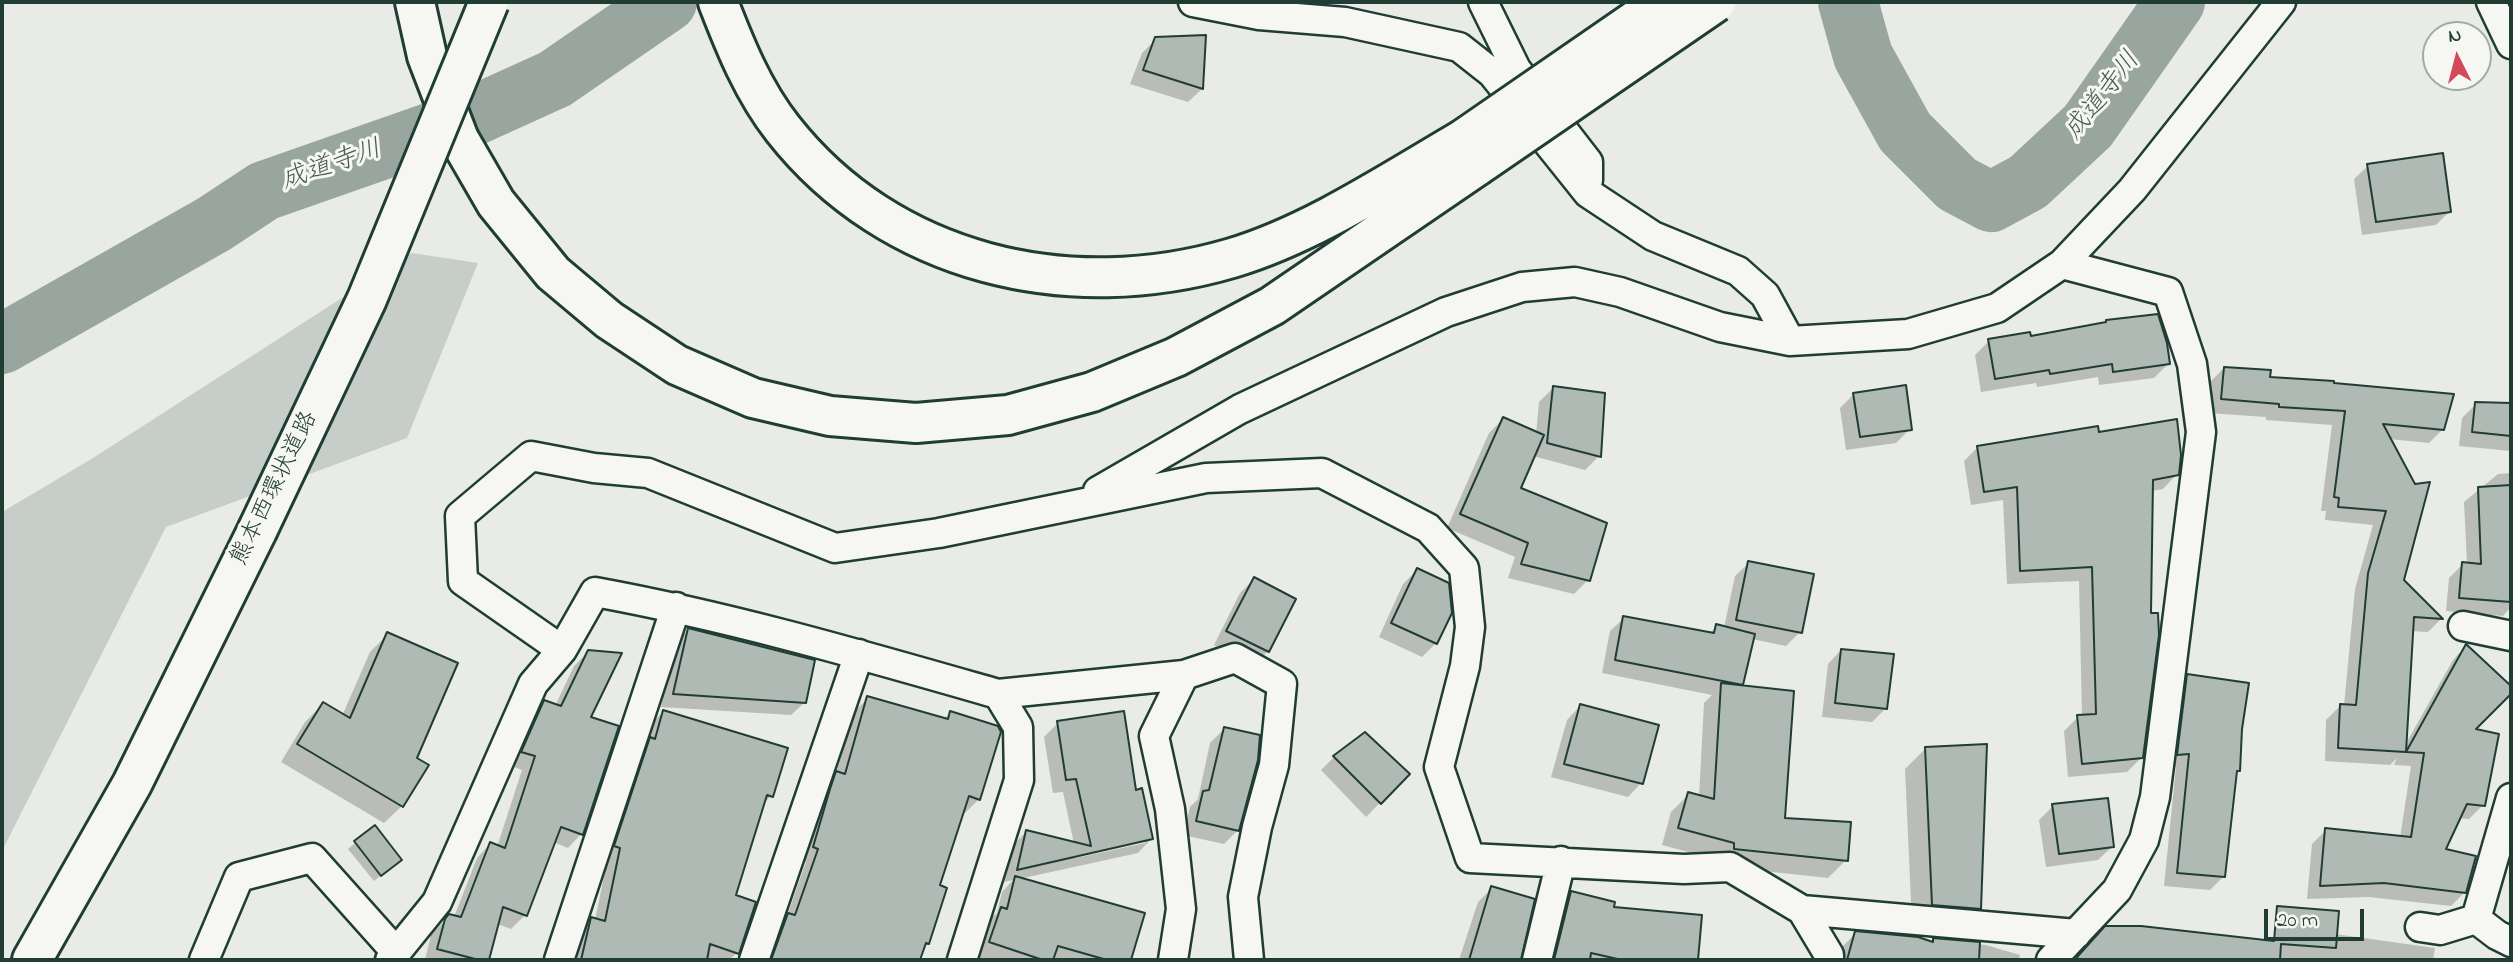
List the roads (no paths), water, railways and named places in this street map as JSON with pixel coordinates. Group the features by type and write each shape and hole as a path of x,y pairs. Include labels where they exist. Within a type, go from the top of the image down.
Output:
{"highway":[{"path":"415,2 427,56 458,138 496,203 553,273 609,320 677,365 753,398 830,416 916,423 1008,415 1092,392 1176,357 1272,306 1662,2"},
{"name":"熊本西環状道路","path":"32,960 132,784 257,531 367,299 489,2"},
{"path":"718,2 740,60 782,128 832,182 886,221 943,250 1016,270 1088,279 1162,274 1233,257 1314,225 1470,153 1716,2"}],"street":[{"path":"1193,2 1259,15 1345,22 1460,47 1492,73 1588,193 1653,236 1738,271 1765,295 1790,341"},
{"path":"1483,2 1516,69 1588,162 1588,193"},
{"path":"1073,506 1240,409 1446,312 1522,287 1575,282 1620,292 1720,327 1790,341 1908,334 1997,308 2063,264 2133,190 2281,2"},
{"path":"2491,2 2511,44"},
{"path":"2051,960 2117,890 2144,839 2155,797 2201,432 2192,364 2168,292 2063,264"},
{"path":"562,650 463,581 460,516 531,456 594,468 648,473 835,548 939,533 1206,478 1322,473 1429,528 1464,568 1471,627 1465,666 1438,767 1470,858 1684,869 1730,867 1802,910 2076,934"},
{"path":"204,960 239,877 312,858 393,956 437,902 533,684 562,650 595,592 676,607 859,654 998,694 1184,675 1235,658 1282,684 1274,765 1257,827 1243,897 1249,960"},
{"path":"559,960 676,607"},
{"path":"2463,626 2511,636"},
{"path":"754,960 859,654"},
{"path":"1173,960 1181,909 1170,809 1154,736 1184,675"},
{"path":"962,960 1019,780 1018,727 998,694"},
{"path":"2476,919 2511,798"},
{"path":"1537,960 1561,861"},
{"path":"1802,910 1829,955 1829,960"},
{"path":"2420,927 2440,930 2476,919"},
{"path":"2476,919 2511,942"}],"waterway":[{"name":"成道寺川","path":"2,344 214,224 264,191 458,123 555,79 667,2"},
{"name":"成道寺川","path":"1848,2 1863,56 1905,132 1957,184 1991,202 2028,182 2088,126 2175,2"}]}
